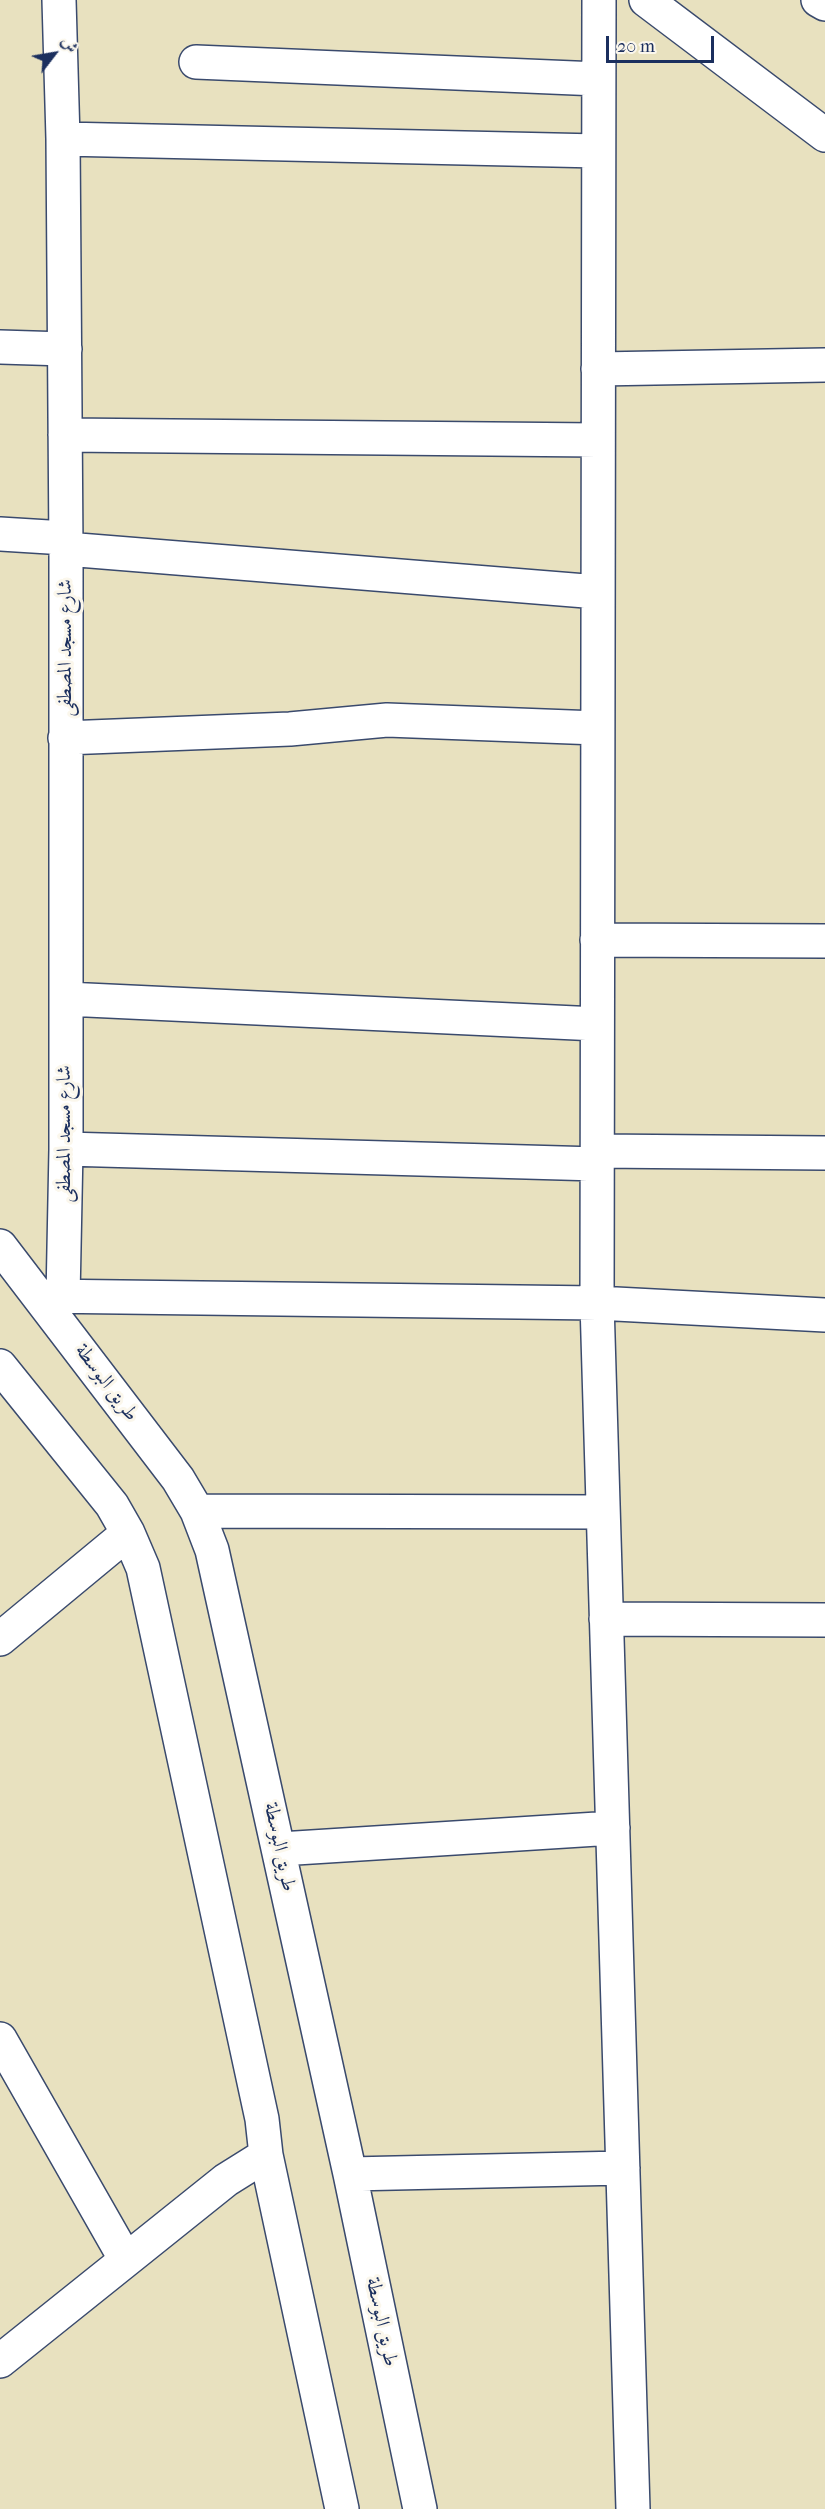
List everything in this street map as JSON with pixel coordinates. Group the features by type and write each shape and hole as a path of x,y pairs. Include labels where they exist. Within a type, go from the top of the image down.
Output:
{"street":[{"name":"شارع مسجد المصطفى","path":"51,1296 66,1149 65,349 59,0"},
{"path":"599,0 597,1303 633,2509"},
{"path":"646,0 825,135"},
{"path":"819,0 825,4"},
{"path":"196,62 598,79"},
{"path":"63,139 598,151"},
{"path":"0,348 65,349"},
{"path":"598,369 825,365"},
{"path":"65,435 597,440"},
{"path":"0,534 65,543 598,592"},
{"path":"65,738 290,729 387,720 597,728"},
{"path":"597,939 825,941"},
{"path":"66,999 597,1024"},
{"path":"66,1149 597,1157 825,1153"},
{"name":"طريق البوسطة","path":"0,1246 51,1296 178,1479 197,1511 212,1550 280,1850 420,2509"},
{"path":"51,1296 597,1303 825,1315"},
{"path":"0,1366 112,1505 128,1533 142,1568 152,1605 262,2119 266,2155 342,2509"},
{"path":"197,1511 603,1512"},
{"path":"0,1639 128,1533"},
{"path":"606,1619 825,1620"},
{"path":"280,1850 613,1828"},
{"path":"0,2039 126,2260"},
{"path":"0,2361 226,2180 266,2155"},
{"path":"350,2175 623,2168"}]}
